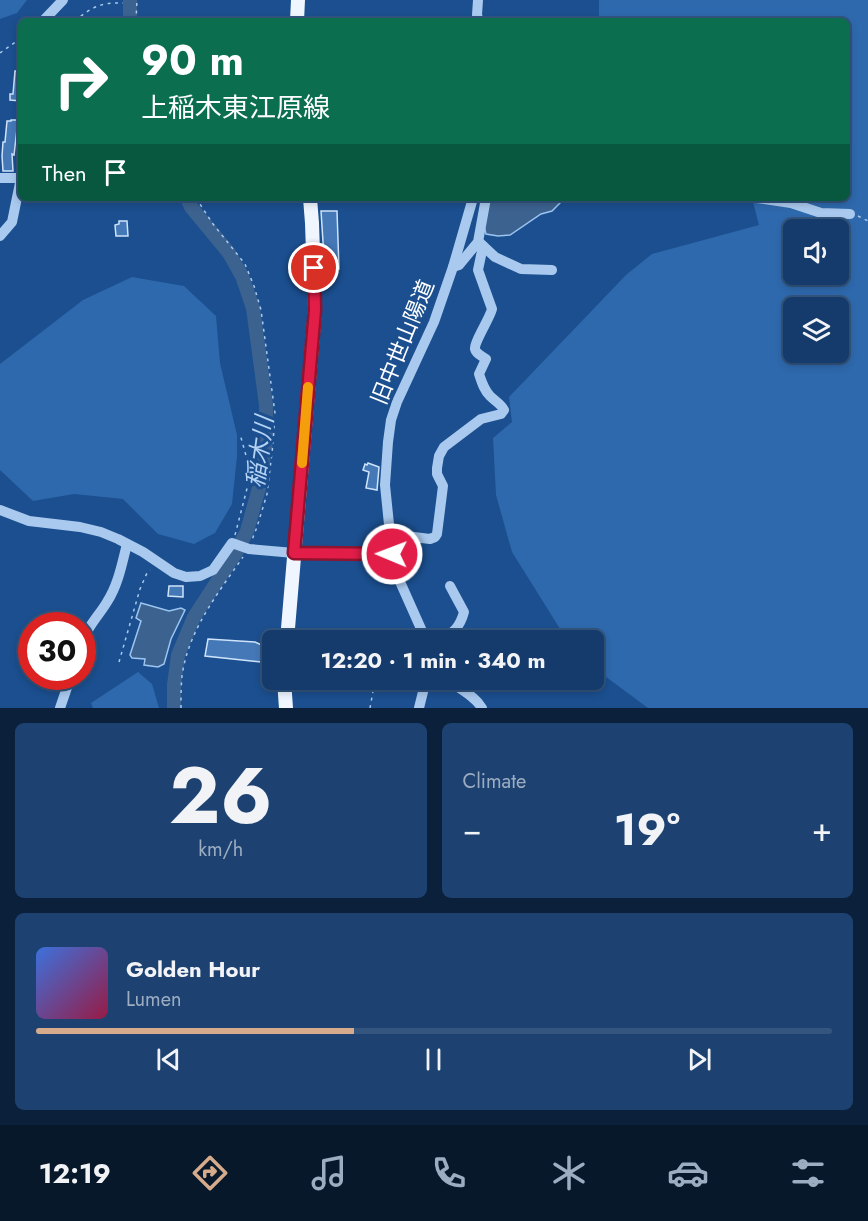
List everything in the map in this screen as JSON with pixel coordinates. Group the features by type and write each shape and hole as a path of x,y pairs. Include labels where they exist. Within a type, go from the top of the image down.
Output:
{"main road":[{"path":"297,18 298,0"},
{"path":"288,630 315,310 310,201"},
{"path":"285,690 286,708"}],"street":[{"path":"46,18 63,0"},
{"path":"478,0 478,18"},
{"path":"478,18 487,0"},
{"path":"0,178 18,178"},
{"path":"0,236 12,222 18,193"},
{"name":"旧中世山陽道","path":"422,630 397,574 392,554 385,485 388,442 391,420 397,402 434,322 453,267 471,201"},
{"path":"389,534 430,539 435,537 443,486 437,474 439,456 444,447 481,419 501,414 504,410 503,406 488,394 482,384 479,374 486,359 475,349 492,309 478,270 481,244 480,226 474,201"},
{"path":"480,226 485,201"},
{"path":"777,201 821,213 850,213"},
{"path":"453,267 459,265 481,244"},
{"path":"481,244 495,257 521,269 552,270"},
{"path":"0,510 29,521 101,532 143,552 174,573 186,577 200,576 213,570 233,543 248,549 294,553 392,554"},
{"path":"96,617 113,591 127,544"},
{"path":"450,586 464,612 454,630"},
{"path":"60,708 66,690"},
{"path":"419,708 424,690"},
{"path":"462,690 476,699 482,708"}],"path":[{"path":"136,18 137,0"},
{"path":"79,18 100,4 123,3"},
{"path":"0,53 18,40"},
{"path":"181,708 182,675 189,647 207,610 248,549 257,527 267,494 275,413 261,310 254,286 245,264 198,201"},
{"path":"233,543 250,477 240,434"},
{"path":"119,662 140,589 147,573 156,562"},
{"path":"370,708 373,690"}],"shaded area":[{"path":"0,0 27,0 17,13 0,19"},
{"path":"599,0 868,0 868,708 648,708 604,675 604,630 561,630 512,552 496,495 493,438 512,422 509,397 626,275 652,254 759,225 753,201 850,201 850,18 599,18"},
{"path":"488,201 564,201 552,211 541,214 510,235 486,234 484,226"},
{"path":"132,277 184,286 216,316 220,363 237,435 237,456 232,504 215,533 194,544 158,534 123,499 74,494 33,501 0,470 0,364 83,300"},
{"path":"141,603 169,611 181,608 185,610 171,639 164,664 158,667 144,665 145,659 132,658 130,655 141,621 136,618"},
{"path":"138,672 152,684 159,708 93,708 91,703"}],"building":[{"path":"15,71 18,72 18,101 10,100 10,94 13,94"},
{"path":"18,120 14,155 12,154 13,171 3,171 3,142 5,142 7,121"},
{"path":"321,211 337,211 339,269 331,270 331,257 324,257"},
{"path":"119,221 127,221 128,236 116,236 115,225 119,224"},
{"path":"365,464 379,467 377,490 366,488 369,472 363,470"},
{"path":"169,586 183,586 183,597 168,596"},
{"path":"208,639 255,642 262,645 262,663 205,656"}],"waterway":[{"name":"稲木川","path":"130,0 130,18"},
{"name":"稲木川","path":"174,708 178,655 194,617 237,551 247,531 259,488 266,440 266,405 253,308 242,276 229,253 188,201"}],"slow traffic":[{"path":"302,463 308,387"}],"route":[{"path":"314,268 315,310 294,553 392,554"}]}
